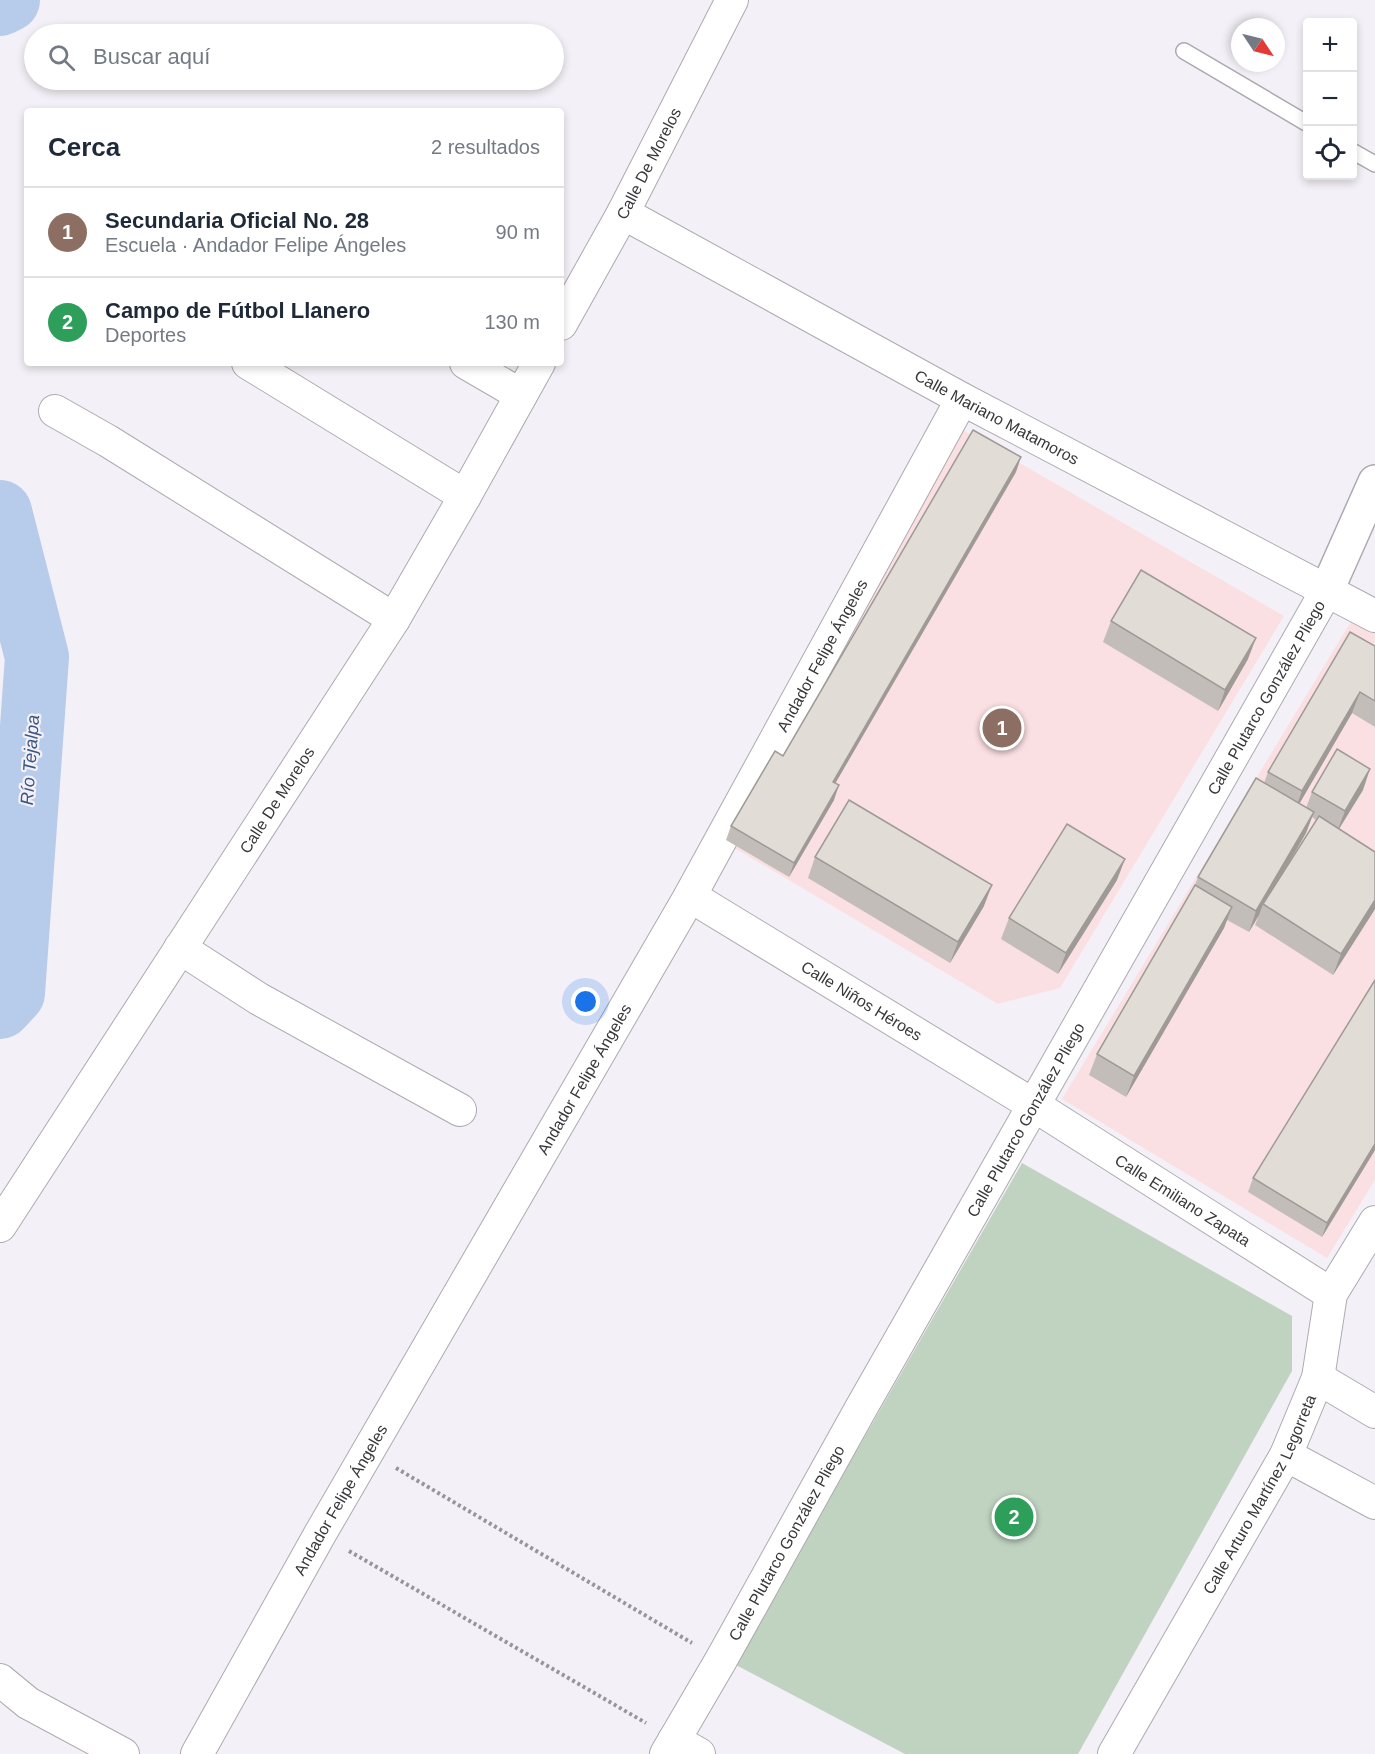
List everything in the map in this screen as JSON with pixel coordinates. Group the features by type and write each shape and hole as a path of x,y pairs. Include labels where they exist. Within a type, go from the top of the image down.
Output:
{"street":[{"name":"Calle De Morelos","path":"564,319 623,213 732,0"},
{"name":"Calle Mariano Matamoros","path":"623,213 962,399 1375,616"},
{"path":"253,366 465,496"},
{"path":"471,366 521,395"},
{"name":"Calle De Morelos","path":"0,1226 394,619 537,366"},
{"name":"Andador Felipe Ángeles","path":"197,1754 320,1534 690,896 962,399"},
{"path":"55,411 108,441 394,619"},
{"name":"Calle Plutarco González Pliego","path":"680,1749 721,1660 860,1410 1327,590 1375,482"},
{"name":"Calle Niños Héroes","path":"690,896 1035,1106"},
{"path":"180,948 259,999 460,1110"},
{"name":"Calle Emiliano Zapata","path":"1035,1106 1331,1293"},
{"name":"Calle Arturo Martínez Legorreta","path":"1114,1754 1286,1455 1318,1378 1331,1293 1375,1222"},
{"path":"1318,1378 1375,1412"},
{"path":"1286,1455 1375,1503"},
{"path":"0,1680 28,1703 123,1754"}],"lane":[{"path":"1184,51 1303,121"},
{"path":"1357,153 1375,164"}],"path":[{"path":"368,1452 721,1660"},
{"path":"320,1534 680,1749"}],"shaded area":[{"path":"961,429 1284,616 1060,988 998,1004 721,840"},
{"path":"1356,613 1375,624 1375,1180 1327,1258 1062,1099"}],"green space":[{"path":"1022,1163 1292,1316 1292,1371 1078,1754 905,1754 734,1664"}],"building":[{"path":"973,430 1021,457 833,782 839,785 794,863 731,826 775,751 783,756"},
{"path":"1141,570 1256,638 1225,690 1111,621"},
{"path":"1350,632 1375,646 1375,701 1360,692 1302,791 1268,772"},
{"path":"1337,749 1370,769 1345,811 1312,792"},
{"path":"1256,778 1314,812 1256,911 1198,877"},
{"path":"849,800 992,885 958,942 815,857"},
{"path":"1319,816 1375,852 1375,900 1341,954 1263,904"},
{"path":"1067,824 1125,859 1066,953 1009,918"},
{"path":"1195,885 1232,907 1134,1076 1097,1054"},
{"path":"1375,980 1375,1144 1327,1223 1253,1178"}],"waterway":[{"name":"Río Tejalpa","path":"0,4 8,0"},
{"name":"Río Tejalpa","path":"0,512 37,657 13,993 0,1007"}],"place":[{"name":"Secundaria Oficial No. 28","path":"1002,728"},
{"name":"Campo de Fútbol Llanero","path":"1014,1517"}]}
